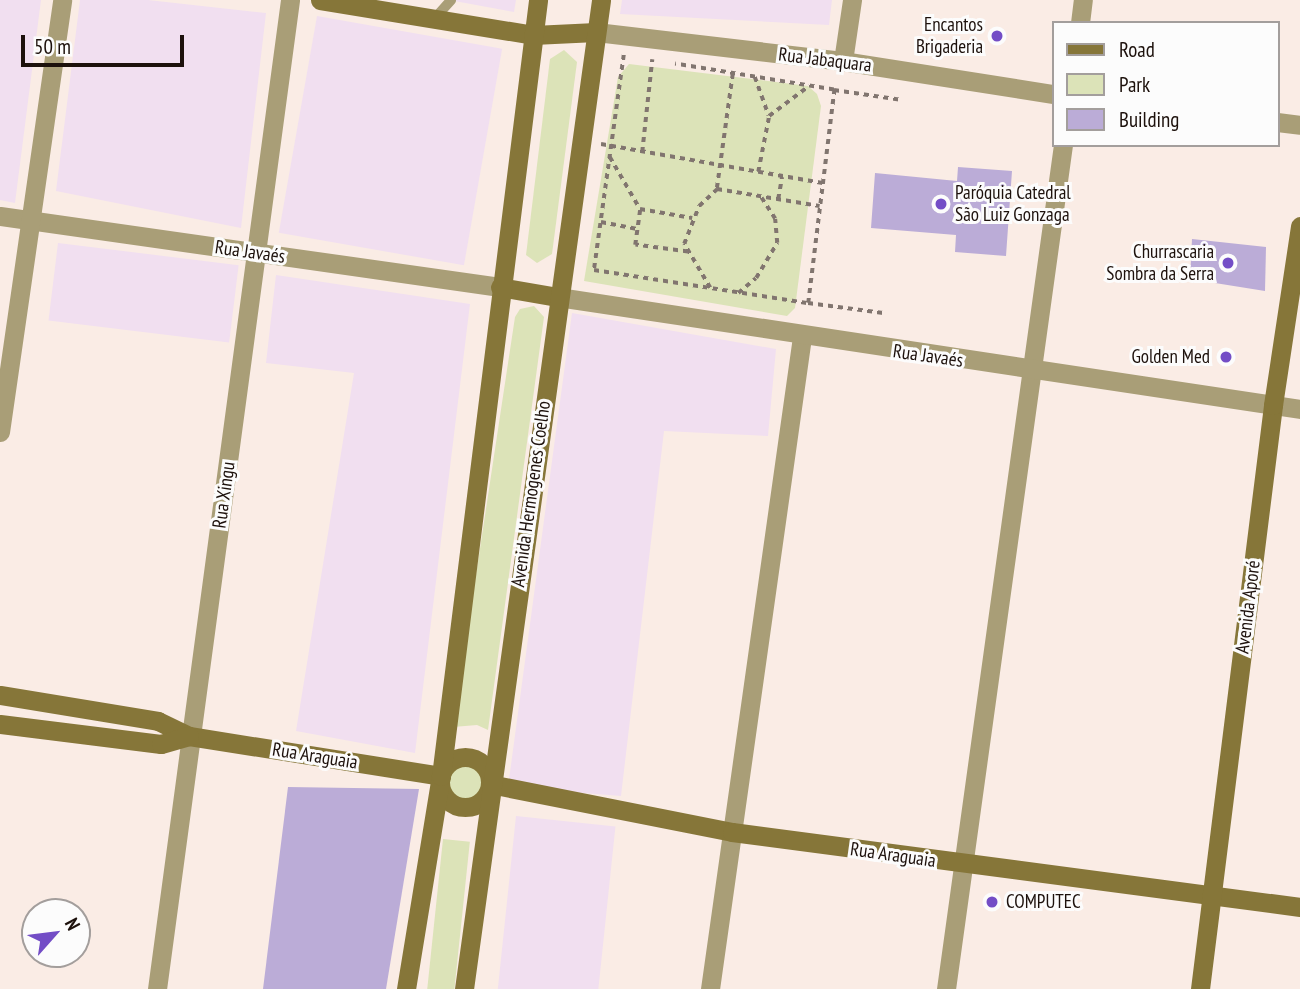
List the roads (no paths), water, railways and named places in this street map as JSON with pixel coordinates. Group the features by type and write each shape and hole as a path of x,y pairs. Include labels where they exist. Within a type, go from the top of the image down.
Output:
{"main road":[{"path":"320,0 533,35 596,32"},
{"path":"406,989 441,776 500,287 538,0"},
{"name":"Avenida Hermogenes Coelho","path":"464,989 490,784 601,0"},
{"name":"Avenida Aporé","path":"1200,989 1273,405 1300,226"},
{"path":"500,287 558,297"},
{"name":"Rua Araguaia","path":"0,695 158,721 189,736 441,776"},
{"name":"Rua Araguaia","path":"0,724 161,744 189,736"},
{"path":"468,758 484,767 490,784 482,800 458,806 442,792 441,776 451,761 468,758"},
{"name":"Rua Araguaia","path":"490,784 732,832 963,865 1300,907"}],"street":[{"path":"1,421 62,0"},
{"name":"Rua Xingu","path":"158,989 189,736 259,253 290,0"},
{"path":"843,61 852,0"},
{"path":"1080,21 1083,0"},
{"name":"Rua Jabaquara","path":"596,32 843,61 1052,94"},
{"path":"1279,122 1300,125"},
{"path":"946,989 1063,147"},
{"name":"Rua Javaés","path":"0,216 500,287"},
{"name":"Rua Javaés","path":"558,297 1032,372 1300,409"},
{"path":"710,989 802,337"}],"lane":[{"path":"434,19 451,0"}],"place":[{"name":"Encantos Brigaderia","path":"997,36"},
{"name":"Paróquia Catedral São Luiz Gonzaga","path":"941,204"},
{"name":"Churrascaria Sombra da Serra","path":"1228,263"},
{"name":"Golden Med","path":"1226,357"},
{"name":"COMPUTEC","path":"992,902"}]}
